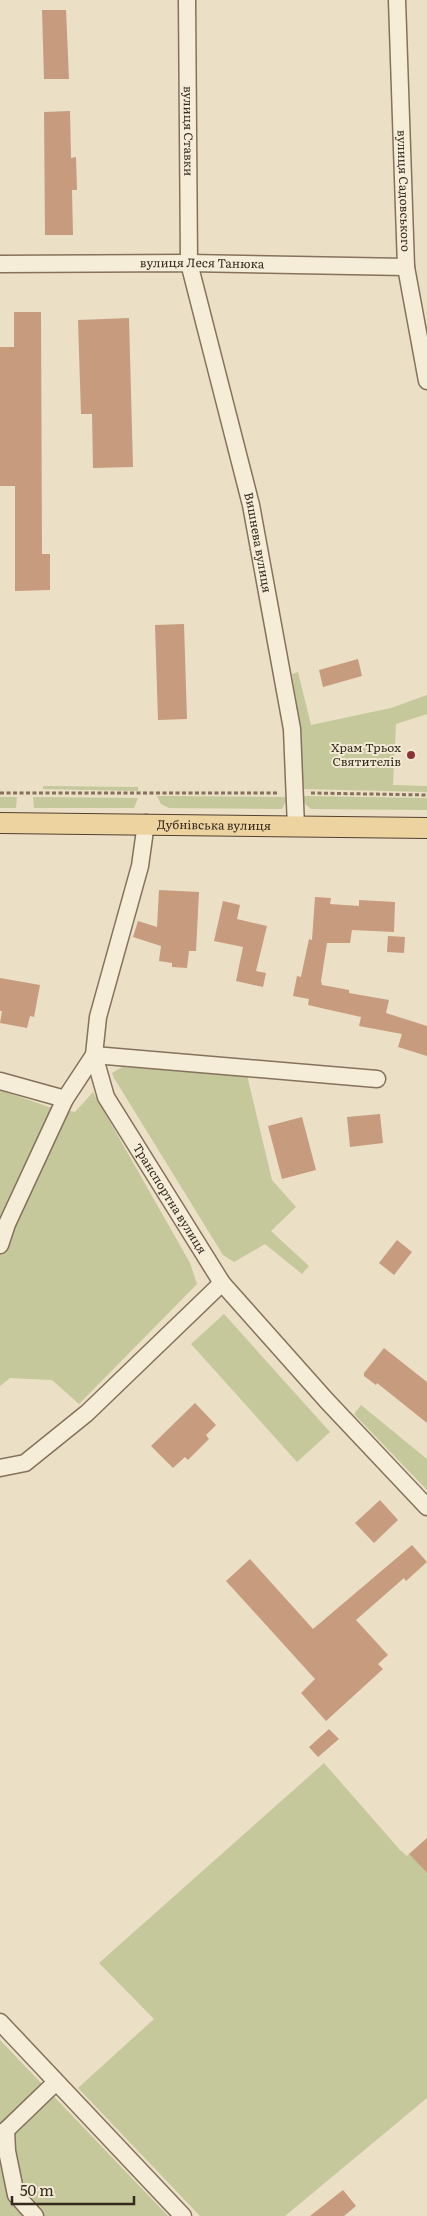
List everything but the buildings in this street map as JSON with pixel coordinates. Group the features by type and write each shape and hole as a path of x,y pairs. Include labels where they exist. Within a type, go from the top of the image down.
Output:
{"main road":[{"name":"Дубнівська вулиця","path":"0,824 146,823 427,828"}],"street":[{"name":"вулиця Ставки","path":"187,0 189,263"},
{"name":"вулиця Садовського","path":"397,0 406,267 427,381"},
{"name":"вулиця Леся Танюка","path":"0,264 189,263 406,267"},
{"name":"Вишнева вулиця","path":"189,263 251,505 292,729 296,827"},
{"name":"Транспортна вулиця","path":"146,823 140,866 98,1018 94,1055 106,1097 222,1283 327,1402 427,1507"},
{"path":"0,1245 7,1224 65,1099 94,1055 377,1079"},
{"path":"0,1081 65,1099"},
{"path":"0,1468 25,1463 87,1413 222,1283"},
{"path":"0,2022 183,2216"},
{"path":"35,2216 16,2194 3,2133 56,2082"}],"path":[{"path":"0,793 427,795"}],"green space":[{"path":"298,672 311,725 391,708 427,695 427,714 396,724 393,785 427,786 427,792 302,789 300,728 292,674"},
{"path":"43,786 138,787 138,791 43,789"},
{"path":"157,796 288,797 282,809 169,808 161,804"},
{"path":"302,796 427,798 427,810 311,809 305,804"},
{"path":"0,797 17,797 16,808 0,808"},
{"path":"33,797 138,798 134,808 34,808"},
{"path":"122,1067 247,1075 272,1180 296,1207 271,1231 309,1266 302,1274 265,1244 234,1262 223,1255 114,1078 112,1073"},
{"path":"0,1090 49,1107 75,1112 93,1092 190,1263 197,1284 79,1404 52,1380 10,1378 0,1386"},
{"path":"224,1314 330,1432 297,1462 191,1344"},
{"path":"361,1405 427,1459 427,1490 354,1414"},
{"path":"324,1763 400,1850 407,1856 409,1854 427,1873 427,2098 285,2216 200,2216 78,2088 154,2019 99,1963"},
{"path":"0,2040 168,2216 0,2216"}],"place":[{"name":"Храм Трьох Святителів","path":"411,755"}]}
